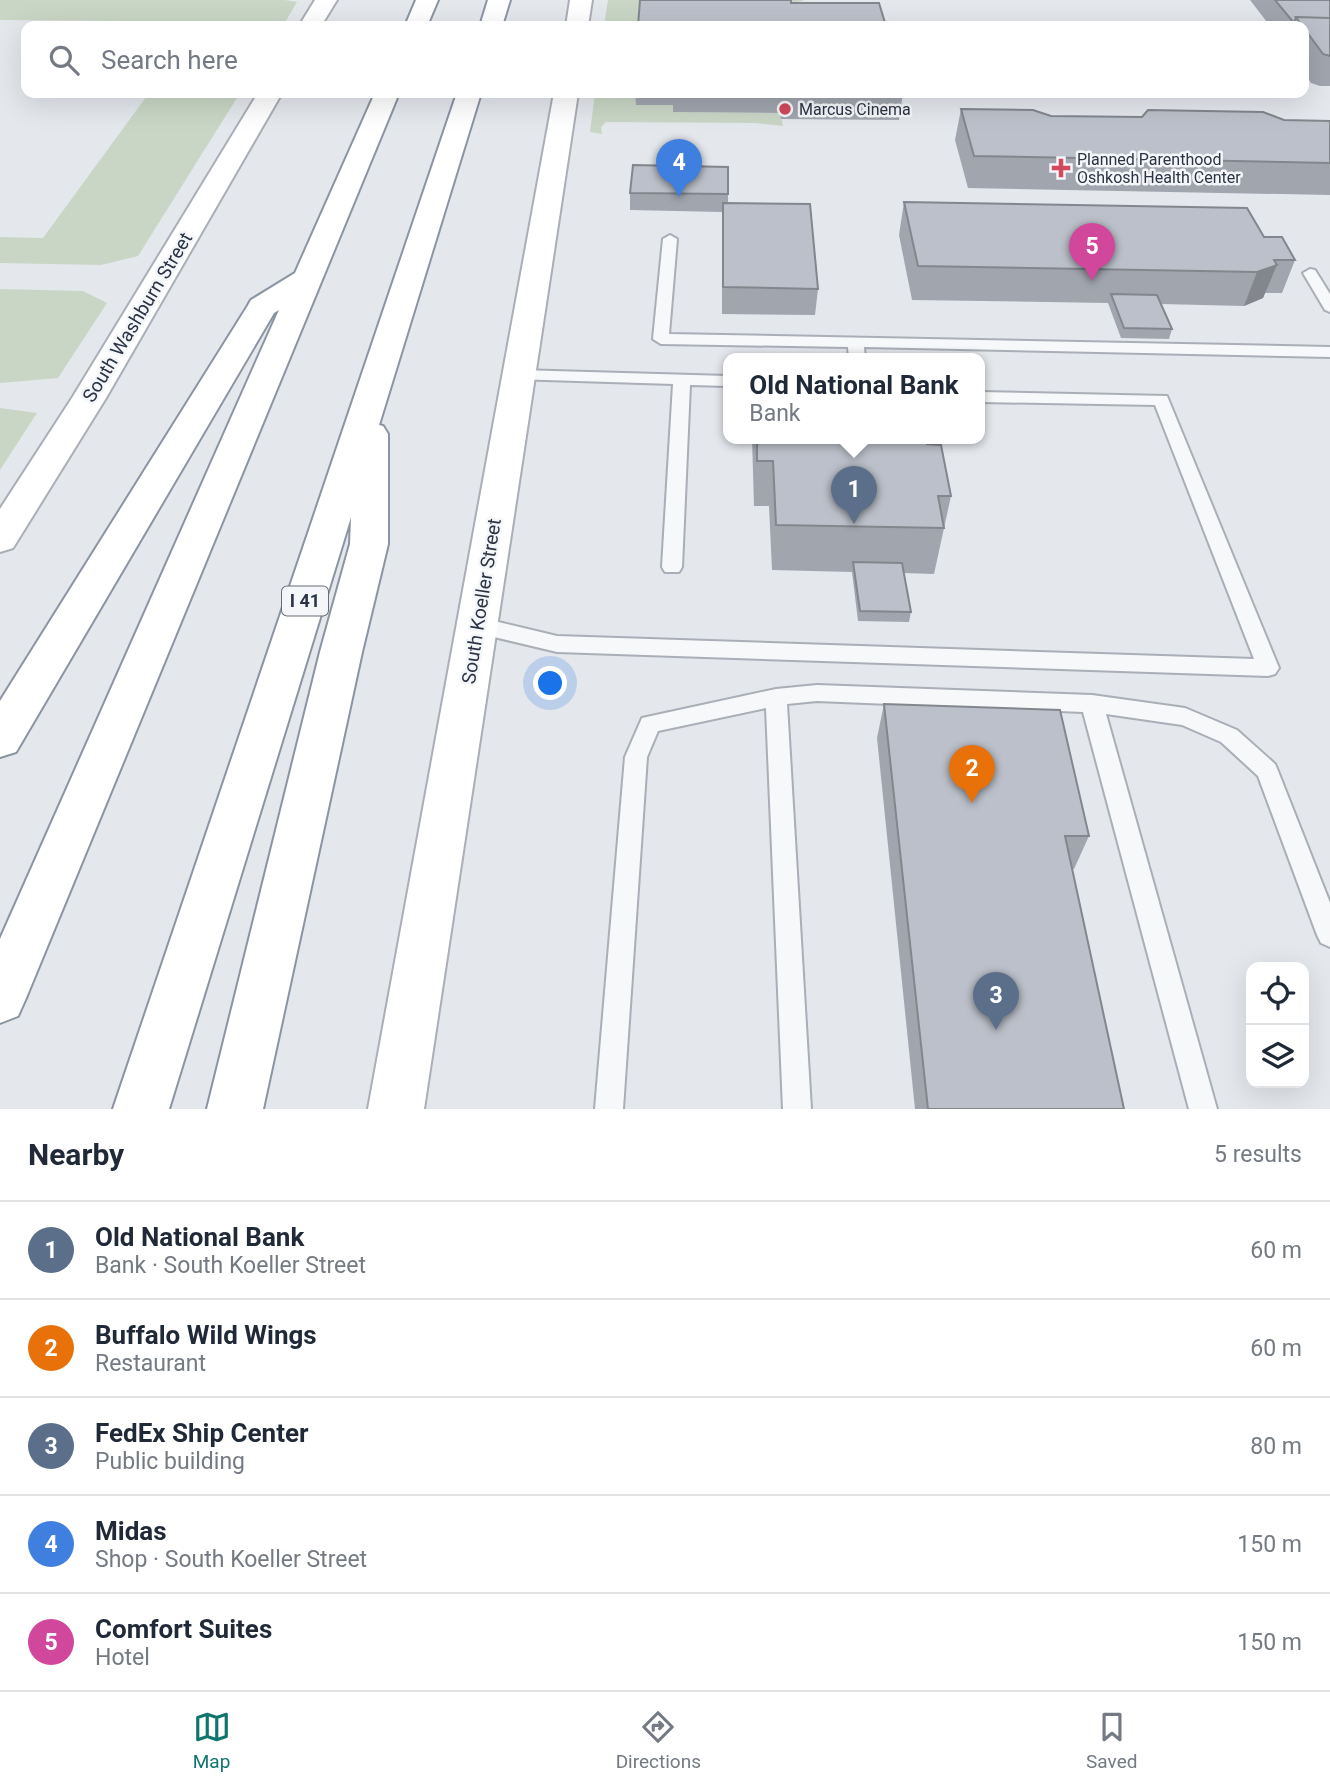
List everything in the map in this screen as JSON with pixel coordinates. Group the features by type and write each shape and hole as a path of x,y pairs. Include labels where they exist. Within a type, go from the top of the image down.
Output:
{"main road":[{"path":"313,21 326,0"},
{"path":"418,21 427,0"},
{"path":"493,21 499,0"},
{"path":"578,21 581,0"},
{"name":"South Washburn Street","path":"0,539 95,388 267,98"},
{"path":"0,998 385,98"},
{"name":"I 41","path":"141,1109 467,98"},
{"name":"South Koeller Street","path":"396,1109 565,98"},
{"path":"0,739 262,307 306,279"},
{"path":"235,1109 341,652 369,544 372,394"}],"lane":[{"path":"670,239 661,339 856,350 1330,352"},
{"path":"1310,273 1330,307"},
{"path":"519,374 723,381"},
{"path":"672,567 682,380"},
{"path":"477,625 557,644 1268,668 1161,400 985,397"},
{"path":"609,1109 636,757 650,724 776,697 817,693 1092,704 1185,717 1229,736 1267,771 1330,935"},
{"path":"776,697 797,1109"},
{"path":"1092,704 1203,1109"}],"green space":[{"path":"0,0 297,2 286,21 0,20"},
{"path":"608,0 803,0 673,21 605,21"},
{"path":"145,98 237,98 138,256 101,265 0,263 0,237 43,238"},
{"path":"594,98 636,98 636,105 674,105 674,112 780,113 783,126 756,123 606,122 601,127 602,134 590,132"},
{"path":"0,289 83,291 107,303 58,378 0,383"},
{"path":"0,408 37,413 0,470"}],"building":[{"path":"640,0 791,0 791,3 879,3 884,21 638,21"},
{"path":"1275,0 1330,0 1330,18 1296,17 1292,21"},
{"path":"1296,17 1330,18 1330,56 1323,54 1309,35 1309,21 1299,21"},
{"path":"961,109 1033,110 1051,116 1142,117 1148,110 1263,112 1284,120 1330,121 1330,163 974,156"},
{"path":"633,165 728,167 728,194 630,193"},
{"path":"904,202 1247,208 1264,237 1282,237 1295,260 1274,260 1277,265 1257,272 918,266"},
{"path":"723,203 810,204 818,289 723,287"},
{"path":"1111,294 1157,295 1172,329 1124,328"},
{"path":"757,444 941,445 951,496 938,496 944,528 776,525 773,461 757,461"},
{"path":"853,562 902,563 911,612 860,611"},
{"path":"884,704 1060,710 1089,836 1065,836 1124,1109 928,1109"}],"place":[{"name":"Marcus Cinema","path":"785,109"},
{"name":"Planned Parenthood Oshkosh Health Center","path":"1061,168"},
{"name":"Midas","path":"679,197"},
{"name":"Comfort Suites","path":"1092,281"},
{"name":"Old National Bank","path":"854,524"},
{"name":"Buffalo Wild Wings","path":"972,803"},
{"name":"FedEx Ship Center","path":"996,1030"}]}
